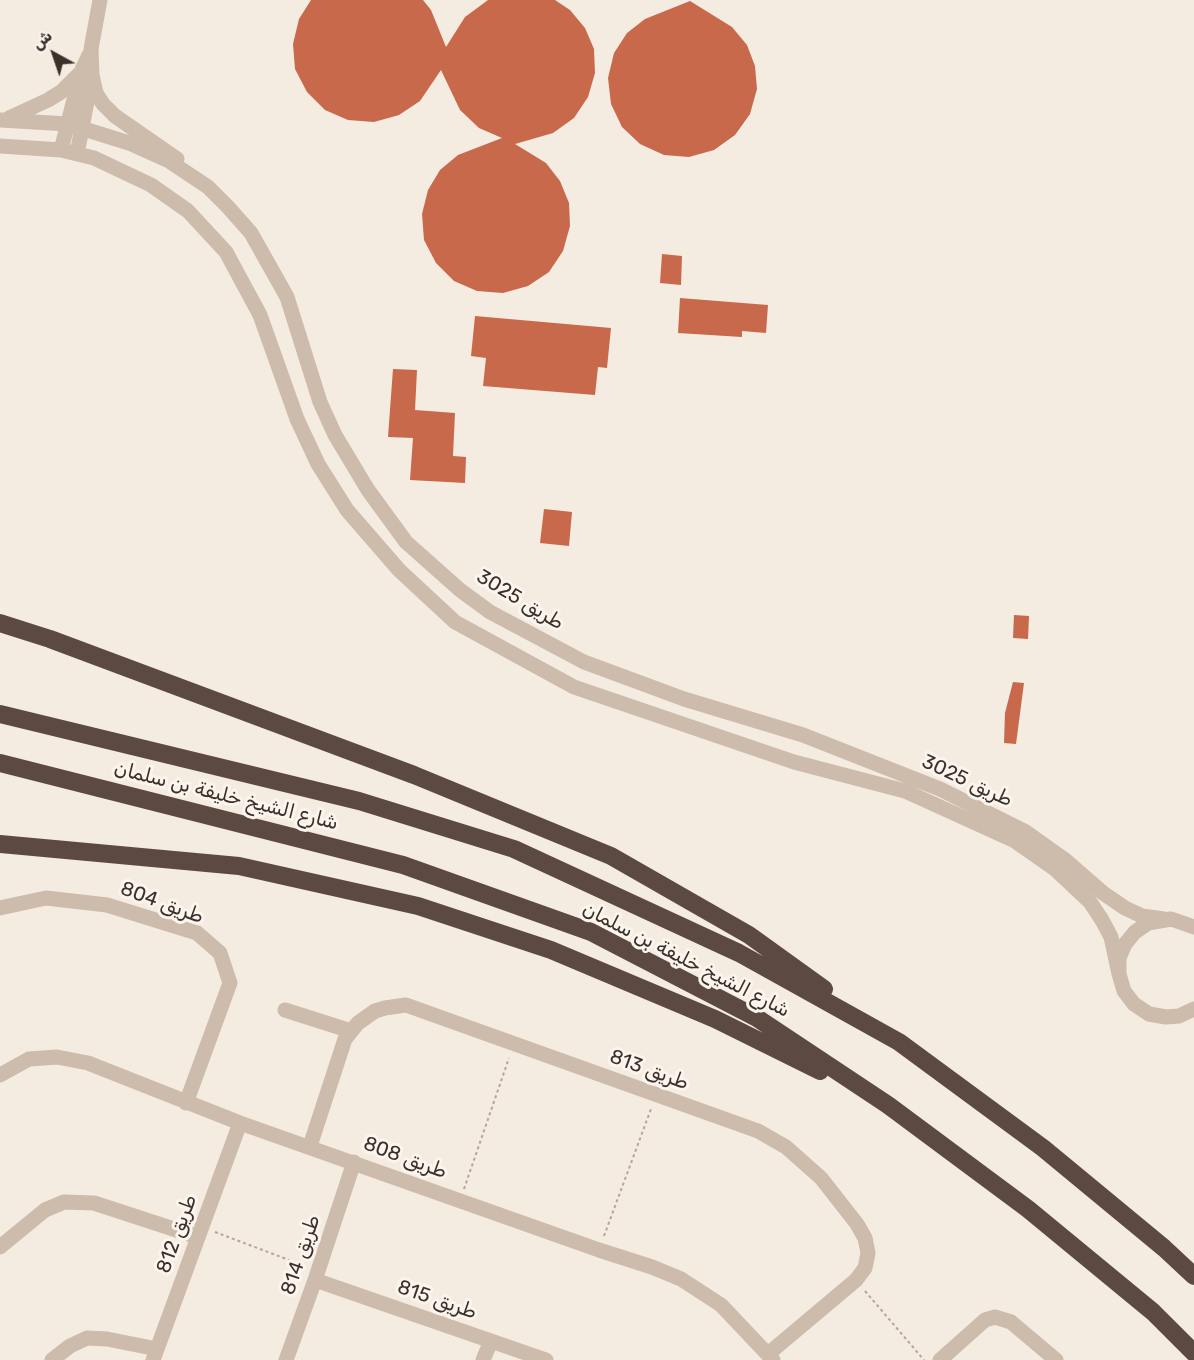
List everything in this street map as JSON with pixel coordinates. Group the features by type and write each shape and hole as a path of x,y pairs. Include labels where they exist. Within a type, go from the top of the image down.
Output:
{"highway":[{"path":"0,623 50,639 414,776 611,856 749,936 899,1042"},
{"name":"شارع الشيخ خليفة بن سلمان","path":"0,714 359,801 514,849 740,953 899,1042 1043,1148 1164,1248 1194,1276"},
{"name":"شارع الشيخ خليفة بن سلمان","path":"0,763 403,865 591,932 757,1018 888,1106 1028,1209 1154,1312 1194,1353"},
{"path":"0,843 239,866 418,906 551,950 715,1018 888,1106"}],"street":[{"path":"77,154 75,126 100,0"},
{"path":"3,119 48,100 87,73"},
{"path":"87,73 103,104 115,116 170,152 208,187"},
{"name":"طريق 3025","path":"3,119 75,126 129,143 169,161 208,187 228,207 250,233 287,297 320,402 335,435 368,490 406,542 460,590 490,612 584,662 684,699 776,728 940,789 1026,832 1064,859 1102,893 1125,908 1142,916 1171,920"},
{"path":"61,150 75,126"},
{"name":"طريق 3025","path":"0,146 61,150 112,166 151,185 188,211 226,252 260,315 297,419 318,464 347,510 399,570 455,622 574,687 767,753 905,791 1015,841 1055,869 1090,902 1111,937 1124,991 1134,1004 1149,1014 1194,1026"},
{"path":"574,687 584,662"},
{"path":"767,753 776,728"},
{"path":"839,774 846,753"},
{"name":"طريق 804","path":"0,908 46,898 107,905 197,933 220,953 230,983 186,1103"},
{"path":"1119,974 1119,958 1125,944 1135,932 1148,923 1194,918"},
{"path":"1171,920 1194,927"},
{"name":"طريق 813","path":"310,1146 340,1048 351,1030 375,1011 406,1005 758,1131 786,1147 810,1167 857,1224 865,1238 868,1253 864,1268 856,1280 771,1357"},
{"path":"1166,1017 1179,1016 1194,1009"},
{"path":"285,1010 351,1030"},
{"name":"طريق 808","path":"0,1076 29,1059 57,1056 88,1063 240,1123 667,1272 695,1287 733,1315 771,1357"},
{"name":"طريق 812","path":"155,1355 240,1123"},
{"name":"طريق 814","path":"286,1360 317,1276 354,1162"},
{"path":"0,1248 45,1210 64,1202 94,1203 199,1232"},
{"name":"طريق 815","path":"317,1276 546,1360"},
{"path":"940,1360 985,1320 996,1317 1011,1322 1056,1360"},
{"path":"52,1360 70,1346 87,1338 107,1339 155,1355"},
{"path":"483,1360 491,1341"}],"path":[{"path":"459,1200 514,1044"},
{"path":"599,1250 656,1095"},
{"path":"199,1232 317,1276"},
{"path":"856,1280 924,1360"}],"building":[{"path":"311,0 423,0 431,10 446,47 465,17 488,0 555,0 570,10 585,28 594,49 595,73 588,97 574,118 553,133 515,144 546,163 560,181 569,203 570,226 563,251 549,272 528,286 503,293 477,291 454,281 436,263 424,240 422,214 428,190 440,170 458,155 502,138 479,128 460,110 441,70 420,101 399,115 374,122 348,120 325,110 307,92 295,69 293,44 299,19"},
{"path":"690,1 732,27 747,45 755,66 757,89 750,114 735,135 714,150 689,157 664,155 640,144 622,127 611,104 608,78 614,53 627,33 645,19"},
{"path":"662,254 682,256 681,285 660,283"},
{"path":"680,298 768,305 766,333 742,331 742,337 678,333"},
{"path":"475,316 611,328 607,368 598,367 595,395 483,386 486,358 471,356"},
{"path":"393,369 417,370 415,410 455,413 453,456 466,457 465,483 410,480 413,438 388,437"},
{"path":"544,509 572,512 569,546 540,543"},
{"path":"1014,615 1029,616 1028,639 1013,638"},
{"path":"1013,682 1024,683 1016,744 1004,743 1005,713"}]}
